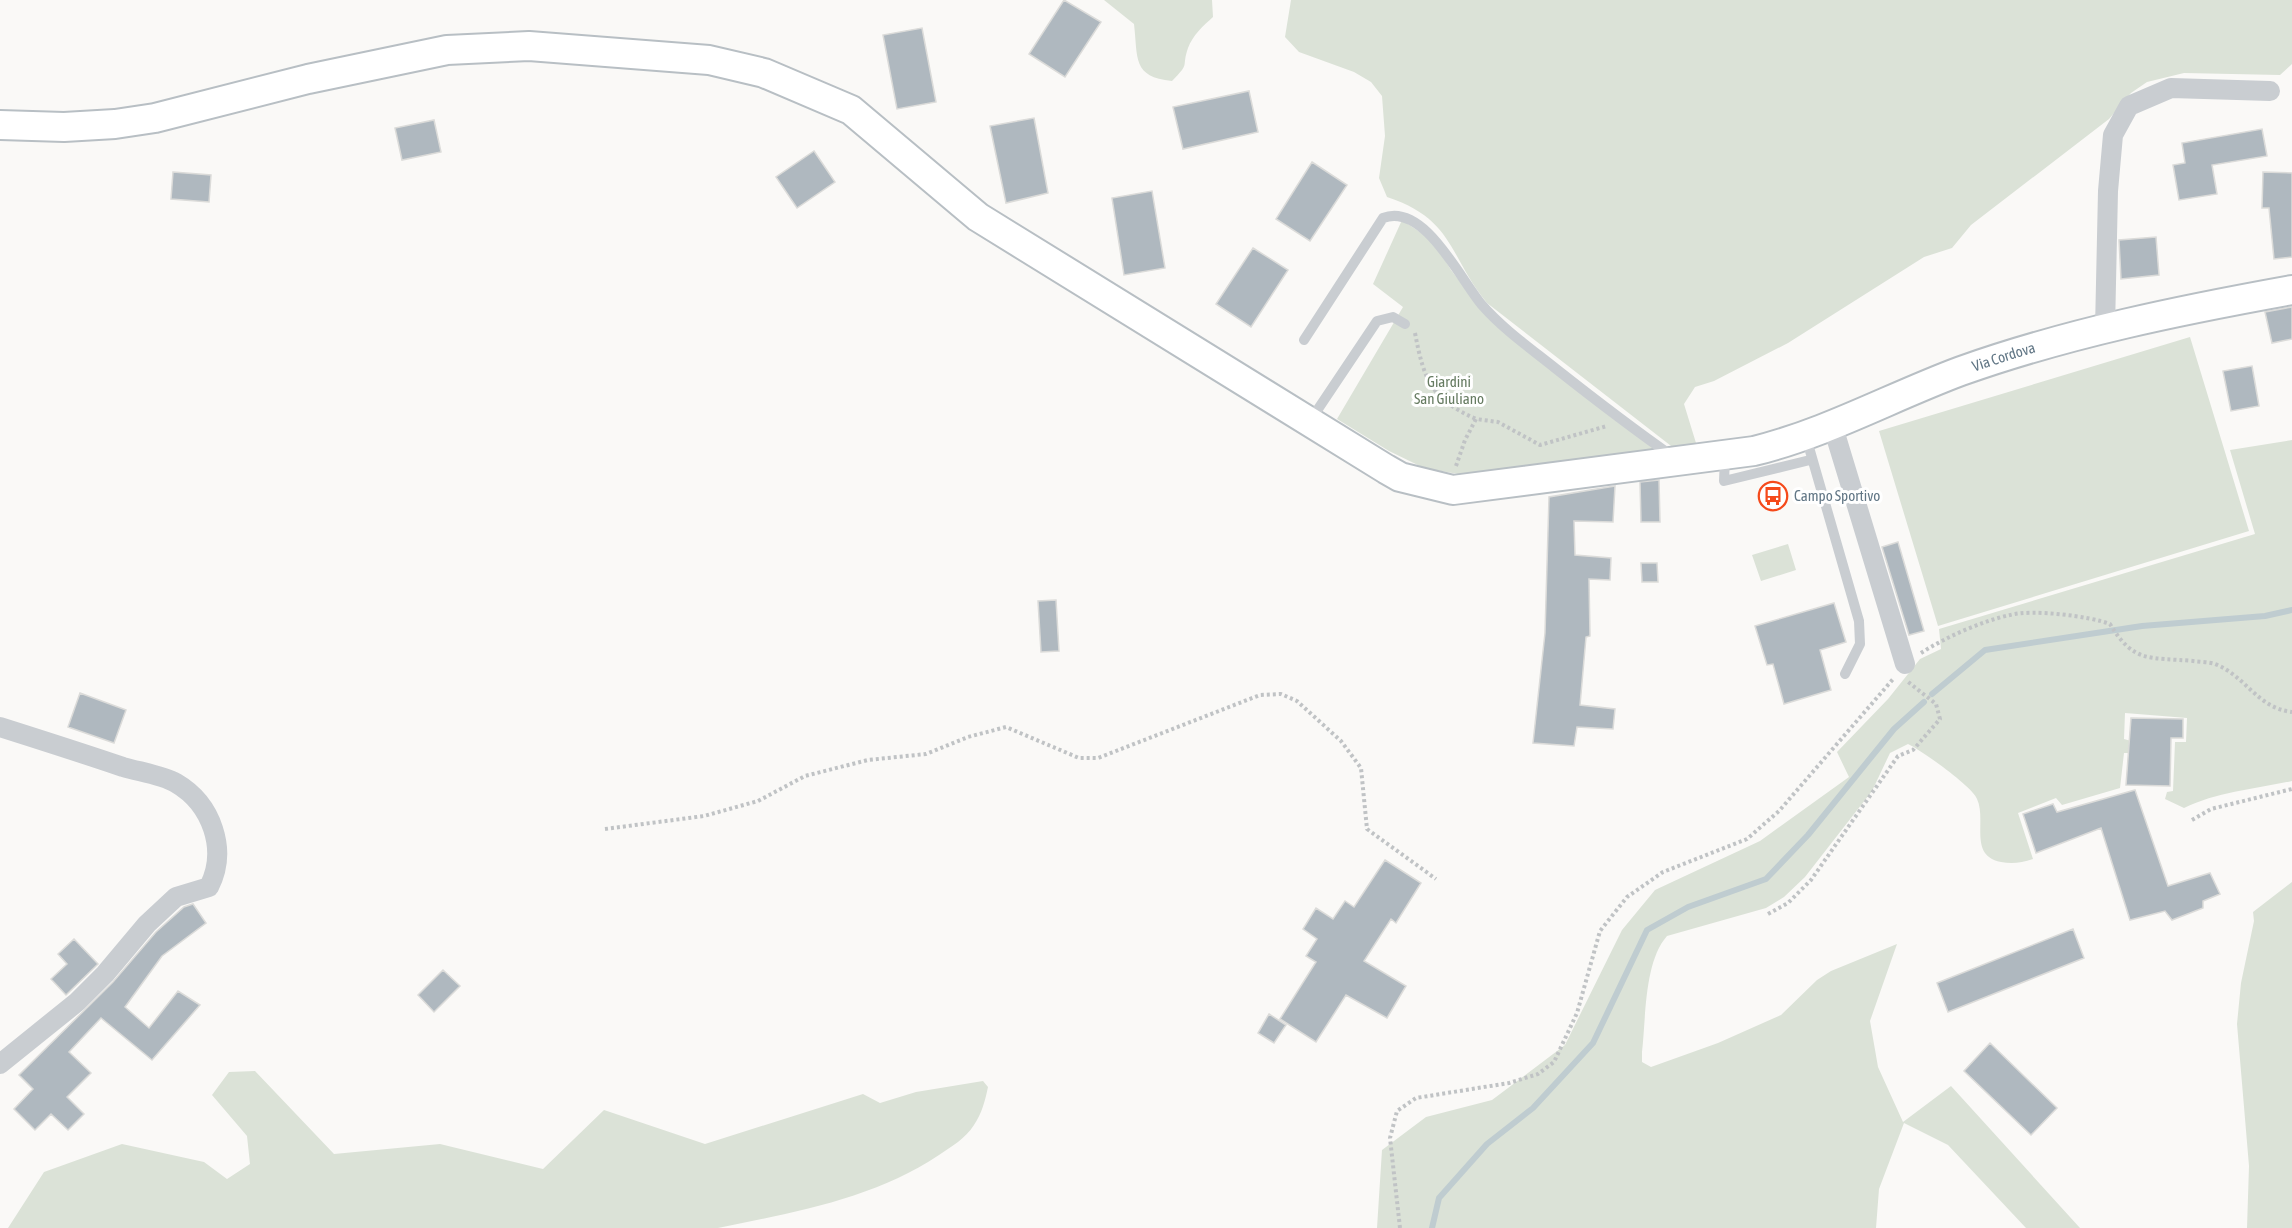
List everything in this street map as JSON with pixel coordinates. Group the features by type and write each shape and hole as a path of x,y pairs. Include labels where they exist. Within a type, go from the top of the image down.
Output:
{"street":[{"path":"0,125 64,128 135,121 308,79 447,50 529,46 720,63 764,73 851,110 978,217 1400,477 1453,490"},
{"path":"2105,329 2108,191 2113,135 2129,106 2170,88 2270,91"},
{"name":"Via Cordova","path":"1453,490 1677,459 1808,448 1833,427 1960,372 2032,348 2105,329 2292,290"},
{"path":"1833,427 1901,668"},
{"path":"0,727 176,783 203,807 215,831 217,853 215,875 209,887 176,897 147,924 105,974 77,1002 0,1064"}],"lane":[{"path":"1304,340 1383,218 1393,214 1403,216 1426,231 1484,307 1526,345 1622,420 1677,459"},
{"path":"1310,421 1377,321 1393,317 1405,324"},
{"path":"1808,448 1858,621 1860,644 1845,674"}],"path":[{"path":"1405,324 1414,330 1424,377 1436,394 1454,409 1476,419 1498,422 1540,445 1564,440 1622,420"},
{"path":"1453,490 1453,474 1465,440 1476,419"},
{"path":"1400,1228 1390,1138 1397,1112 1416,1098 1509,1083 1538,1074 1554,1062 1577,1014 1600,931 1627,897 1663,872 1747,839 1779,811 1884,693 1901,668 1947,638 2011,614 2073,615 2110,624 2124,646 2144,656 2214,664 2235,676 2253,695 2269,707 2292,712"},
{"path":"1768,914 1788,903 1811,880 1898,756 1913,750 1940,719 1936,704 1901,668"},
{"path":"605,829 704,816 758,801 805,776 868,760 926,754 968,737 1006,726 1079,758 1098,758 1260,695 1281,694 1297,701 1341,741 1361,768 1367,829 1436,879"},
{"path":"2192,820 2211,809 2292,789"}],"green space":[{"path":"1104,0 1212,0 1213,17 1193,39 1186,54 1184,67 1178,75 1172,81 1159,79 1143,70 1140,64 1134,24"},
{"path":"1291,0 2292,0 2292,64 2280,75 2184,73 2147,82 2131,93 2109,119 1971,225 1952,248 1924,257 1788,343 1714,381 1695,387 1684,404 1696,443 1675,449 1487,303 1474,286 1448,240 1438,228 1409,206 1387,197 1379,178 1385,136 1382,96 1371,82 1354,72 1299,52 1285,37"},
{"name":"Giardini San Giuliano","path":"1402,220 1433,241 1451,270 1482,310 1660,452 1475,477 1424,468 1389,451 1337,419 1403,307 1373,284"},
{"path":"2190,337 2249,531 1938,626 1879,431"},
{"path":"2292,440 2292,781 2223,795 2184,808 2165,799 2167,792 2173,791 2175,742 2186,742 2187,718 2125,713 2124,739 2131,741 2131,753 2124,753 2120,788 2062,805 2056,798 2018,813 2033,859 2005,863 1985,853 1980,836 1980,807 1973,793 1946,769 1908,744 1890,753 1872,791 1805,877 1784,897 1766,908 1667,936 1654,960 1647,991 1642,1052 1642,1062 1651,1067 1718,1043 1781,1015 1817,980 1831,971 1897,944 1870,1021 1878,1067 1903,1122 1951,1086 2080,1228 2026,1228 1948,1145 1904,1123 1879,1189 1876,1228 1377,1228 1382,1150 1426,1117 1492,1100 1565,1045 1622,930 1655,890 1760,841 1849,777 1837,752 1888,699 1920,659 1941,649 1939,629 2255,534 2230,450"},
{"path":"1788,544 1796,570 1761,581 1752,555"},
{"path":"2292,882 2292,1228 2247,1228 2249,1166 2237,1024 2241,983 2254,921 2253,912"},
{"path":"255,1071 334,1154 440,1144 543,1169 604,1110 705,1144 863,1094 880,1103 916,1092 983,1081 988,1087 979,1116 967,1134 914,1170 887,1183 833,1202 718,1228 8,1228 44,1172 122,1144 204,1162 227,1179 250,1164 247,1136 212,1095 229,1072"}],"building":[{"path":"1064,0 1101,22 1065,77 1029,54"},
{"path":"922,28 936,102 897,109 883,35"},
{"path":"1249,91 1258,132 1183,149 1173,107"},
{"path":"1034,118 1048,193 1006,203 990,126"},
{"path":"434,120 441,152 402,160 395,128"},
{"path":"2262,129 2267,156 2212,165 2217,194 2179,200 2173,165 2185,163 2182,143"},
{"path":"814,151 835,182 797,208 776,177"},
{"path":"1312,162 1347,185 1310,241 1276,219"},
{"path":"173,172 211,175 209,202 171,199"},
{"path":"2263,172 2292,173 2292,257 2274,259 2269,208 2262,208"},
{"path":"1152,191 1165,268 1124,275 1112,198"},
{"path":"2156,237 2159,275 2121,279 2119,240"},
{"path":"1253,248 1288,270 1251,327 1216,304"},
{"path":"2292,307 2292,339 2272,343 2265,312"},
{"path":"2252,366 2259,406 2231,411 2223,371"},
{"path":"1659,480 1660,522 1641,522 1640,482"},
{"path":"1615,486 1613,522 1574,521 1575,555 1611,558 1610,580 1589,579 1590,636 1586,637 1580,705 1615,709 1613,729 1577,727 1574,746 1533,743 1545,633 1549,497"},
{"path":"1898,542 1924,631 1909,635 1882,547"},
{"path":"1641,563 1657,563 1658,582 1642,582"},
{"path":"1056,600 1059,651 1041,652 1038,601"},
{"path":"1834,603 1846,642 1820,650 1831,690 1784,704 1773,664 1767,665 1755,626"},
{"path":"80,693 126,710 114,743 68,727"},
{"path":"2131,718 2183,719 2183,738 2171,738 2170,786 2126,785"},
{"path":"2135,790 2168,886 2210,873 2220,894 2203,901 2203,908 2172,920 2165,911 2130,920 2101,828 2036,853 2023,814 2053,804 2057,812"},
{"path":"1385,860 1421,883 1396,923 1391,919 1364,961 1406,986 1387,1018 1346,995 1316,1042 1280,1019 1316,962 1306,956 1317,939 1303,929 1316,908 1333,919 1345,901 1354,907"},
{"path":"193,904 206,923 162,956 125,1007 149,1028 178,991 200,1005 152,1060 101,1018 69,1052 91,1073 67,1097 84,1114 68,1130 51,1114 35,1130 14,1109 33,1089 19,1075 113,982 156,932 184,907"},
{"path":"2073,929 2084,958 1948,1012 1937,983"},
{"path":"74,939 98,964 66,995 51,979 67,964 58,954"},
{"path":"443,970 460,986 434,1012 418,995"},
{"path":"1269,1014 1286,1025 1274,1043 1258,1033"},
{"path":"1990,1043 2057,1108 2031,1135 1964,1071"}],"waterway":[{"path":"1932,694 1985,650 2142,626 2265,616 2292,610"},
{"path":"1432,1228 1439,1198 1487,1144 1533,1108 1593,1043 1647,930 1688,907 1766,879 1808,835 1894,729 1924,702"}],"place":[{"name":"Campo Sportivo","path":"1773,496"}]}
